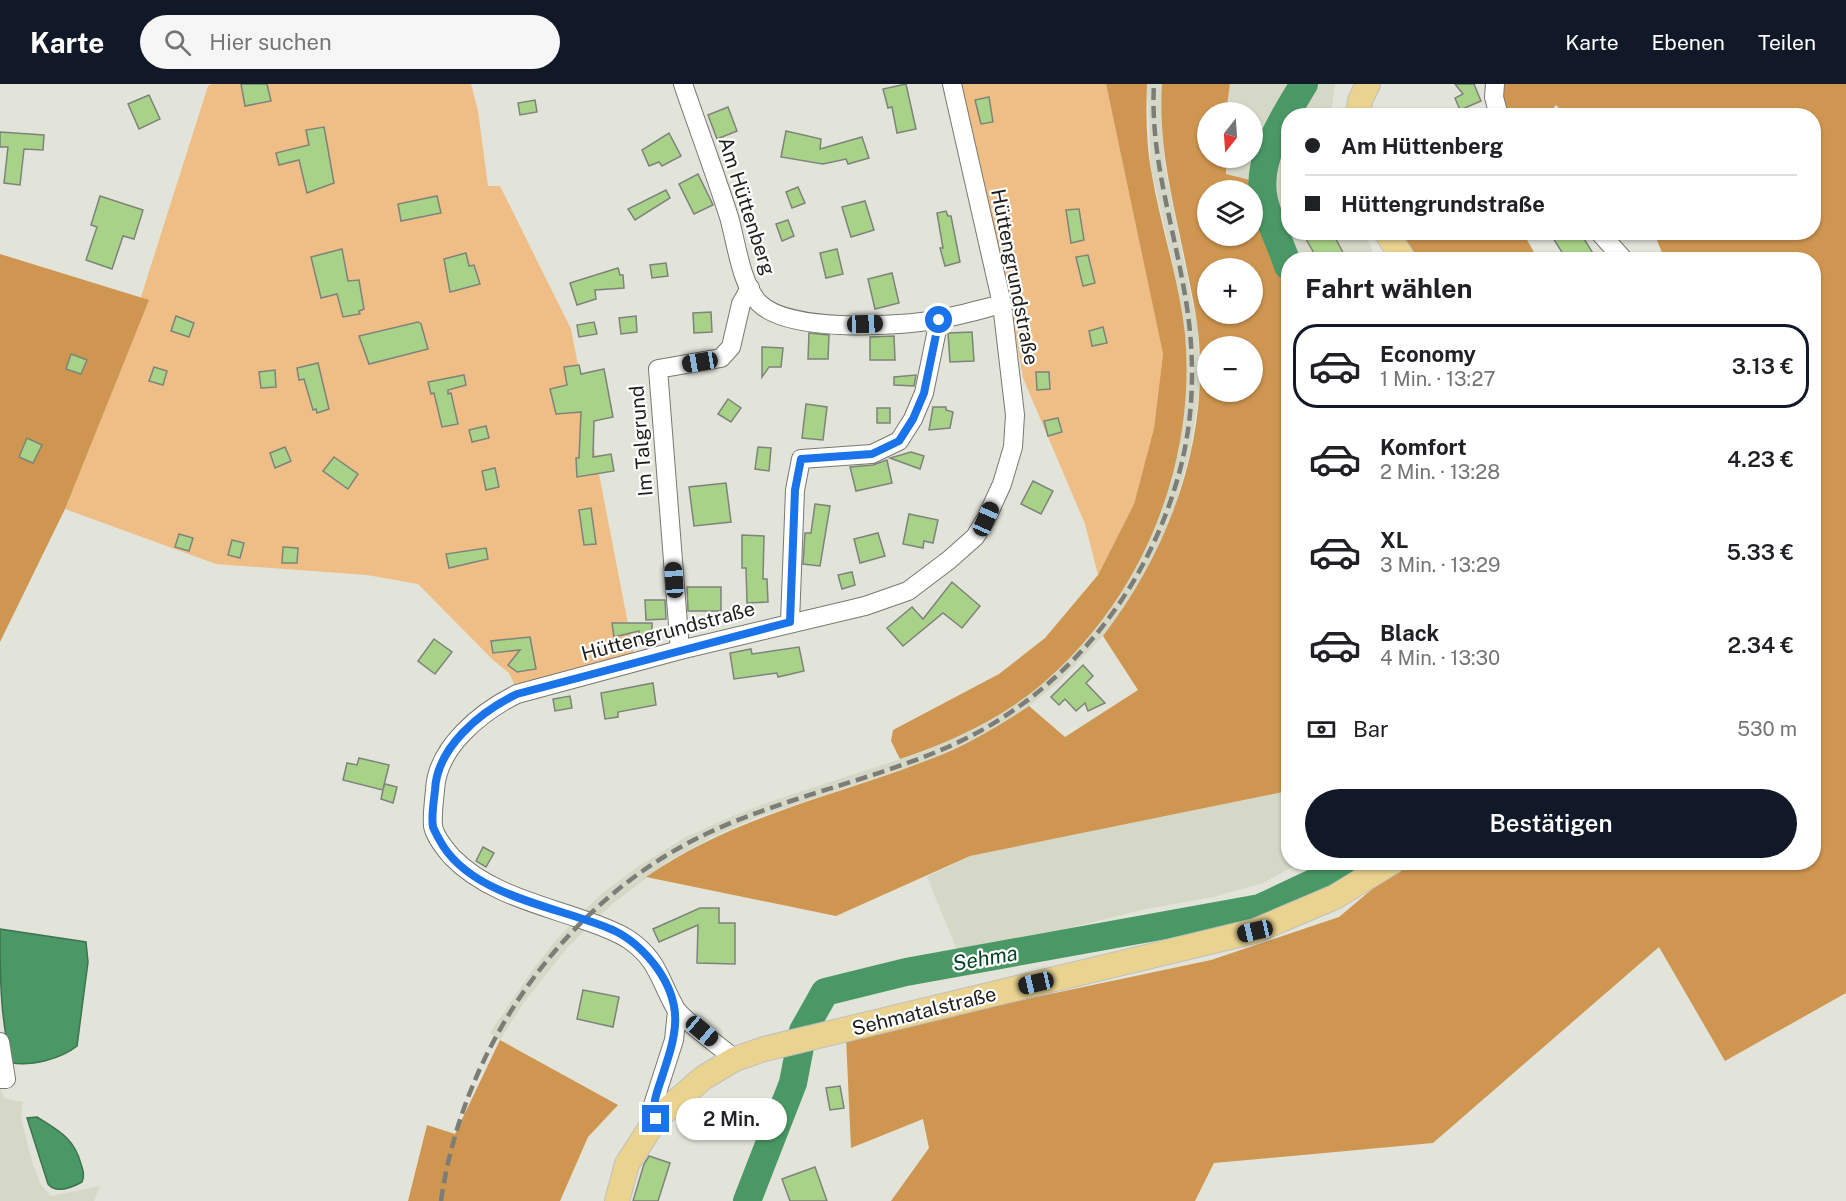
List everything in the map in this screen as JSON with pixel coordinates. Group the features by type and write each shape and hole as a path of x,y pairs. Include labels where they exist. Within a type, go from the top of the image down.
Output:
{"main road":[{"path":"1359,108 1368,84"},
{"name":"Sehmatalstraße","path":"617,1201 627,1164 656,1119 703,1078 735,1059 786,1044 1255,931 1335,897 1379,870"}],"street":[{"name":"Am Hüttenberg","path":"683,84 750,288 758,302 777,315 798,321 832,325 939,320 1002,304"},
{"name":"Hüttengrundstraße","path":"735,1059 677,1011 659,971 649,957 630,941 614,930 519,897 484,882 461,866 444,848 433,827 435,776 451,746 472,725 500,703 517,694 790,622 865,606 908,591 975,537 1002,484 1013,447 1016,415 1002,304 952,84"},
{"path":"1495,84 1494,97 1497,108"},
{"path":"1606,240 1617,252"},
{"name":"Im Talgrund","path":"680,650 658,369 721,358 731,347 741,304 750,288"},
{"path":"790,622 795,490 801,459 872,454 899,441 913,419 924,393 939,320"},
{"path":"656,1119 653,1104 674,1040 677,1011"},
{"path":"0,1042 6,1079 0,1079"}],"shaded area":[{"path":"212,84 471,84 478,111 488,186 500,186 571,329 634,655 515,686 509,673 493,660 418,584 367,575 216,564 65,509 127,341 208,86"},
{"path":"960,84 1106,84 1163,354 1154,428 1134,504 1098,575 1085,524 1023,378 1011,306"},
{"path":"1106,84 1147,84 1149,159 1185,334 1186,384 1181,434 1171,482 1154,530 1132,574 1105,616 1073,655 1036,689 1005,711 954,738 900,759 891,741 893,730 999,674 1045,638 1098,575 1134,504 1154,428 1163,354"},
{"path":"1147,84 1162,84 1161,116 1165,167 1198,331 1197,402 1190,452 1173,514 1149,568 1103,636 1059,682 1029,706 985,734 929,760 758,817 712,837 669,861 611,905 567,948 524,1002 500,1040 490,1033 531,972 556,940 600,895 636,868 684,838 730,817 925,751 993,718 1051,676 1094,630 1110,609 1138,563 1162,510 1179,450 1186,390 1184,332 1171,256 1151,169"},
{"path":"1162,84 1230,84 1227,102 1197,102 1197,168 1226,168 1226,174 1250,180 1197,180 1197,246 1263,246 1263,183 1266,184 1281,231 1281,240 1284,240 1288,252 1281,252 1281,792 970,856 836,916 646,877 679,856 748,823 954,749 1029,706 1065,737 1138,690 1103,636 1127,603 1165,531 1180,492 1191,453 1199,402 1263,402 1263,336 1198,336 1197,324 1263,324 1263,258 1197,258 1197,322 1164,149"},
{"path":"1230,84 1335,84 1332,108 1281,108 1281,231 1263,180 1250,180 1226,174 1226,168 1263,168 1263,102 1227,102"},
{"path":"1503,84 1846,84 1846,993 1725,1061 1659,947 1433,1143 1214,1163 1195,1201 891,1201 929,1148 923,1119 851,1148 846,1037 1211,960 1339,917 1395,870 1821,870 1821,252 1662,252 1657,240 1821,240 1821,108 1559,108 1556,105 1553,108 1506,108"},
{"path":"1284,240 1368,240 1373,252 1288,252"},
{"path":"1400,240 1527,240 1534,252 1409,252"},
{"path":"0,254 149,300 65,509 0,642"},
{"path":"1281,792 1281,870 1287,870 1263,883 1213,897 1146,909 959,955 927,877 970,856"},
{"path":"0,929 86,942 88,962 77,1046 63,1055 46,1061 12,1063 3,1014"},
{"path":"500,1040 618,1105 588,1137 560,1201 408,1201 427,1125 455,1134"},
{"path":"0,1088 5,1099 23,1102 21,1118 33,1165 41,1185 51,1196 100,1186 94,1201 0,1201"},
{"path":"37,1117 70,1141 83,1171 82,1182 69,1188 59,1189 48,1184 27,1118"}],"building":[{"path":"241,84 267,84 271,101 245,106"},
{"path":"906,84 916,129 897,133 892,107 888,108 883,89"},
{"path":"1455,84 1474,84 1481,101 1459,108 1455,98 1463,94"},
{"path":"149,95 160,119 139,129 128,104"},
{"path":"989,97 993,122 981,124 975,100"},
{"path":"535,100 537,112 520,115 518,103"},
{"path":"728,107 737,131 717,139 708,115"},
{"path":"324,127 334,183 307,193 299,160 279,165 276,153 309,145 306,130"},
{"path":"786,131 821,139 820,149 862,137 869,158 848,164 846,159 823,164 781,157"},
{"path":"0,132 44,135 43,150 24,149 20,185 4,183 8,147 0,147"},
{"path":"669,133 681,156 662,166 659,162 649,166 642,150"},
{"path":"698,174 713,205 694,214 679,184"},
{"path":"798,187 805,203 792,208 786,192"},
{"path":"666,190 670,198 635,220 628,209"},
{"path":"100,196 143,210 134,239 123,236 112,269 86,260 97,227 91,225"},
{"path":"437,196 441,213 401,221 398,204"},
{"path":"865,201 874,230 851,237 842,207"},
{"path":"1079,209 1084,240 1071,243 1066,210"},
{"path":"946,211 948,216 951,216 960,262 945,266 940,248 943,248 937,213"},
{"path":"788,220 794,236 782,241 776,224"},
{"path":"1307,240 1336,240 1343,252 1313,252"},
{"path":"1554,240 1585,240 1592,252 1562,252"},
{"path":"342,249 348,281 359,280 364,309 359,311 360,314 343,317 337,294 321,298 311,257"},
{"path":"837,249 843,274 826,278 820,253"},
{"path":"466,253 469,266 474,265 480,284 450,292 444,259"},
{"path":"1088,255 1095,283 1083,286 1076,257"},
{"path":"666,263 668,276 652,278 650,265"},
{"path":"618,268 620,275 623,275 624,288 595,290 596,299 577,305 570,283"},
{"path":"892,273 899,303 875,309 868,279"},
{"path":"711,312 712,332 694,333 693,313"},
{"path":"176,316 194,323 189,337 171,331"},
{"path":"636,316 637,332 621,334 619,318"},
{"path":"418,322 421,324 428,349 369,364 359,336"},
{"path":"594,322 597,334 579,337 577,325"},
{"path":"1103,327 1107,343 1092,346 1089,331"},
{"path":"972,332 974,361 950,362 948,333"},
{"path":"809,333 829,335 828,359 808,359"},
{"path":"894,336 895,360 870,360 870,337"},
{"path":"762,347 783,348 781,367 769,367 762,377"},
{"path":"71,354 87,360 81,374 66,369"},
{"path":"318,363 329,409 317,413 316,409 313,410 304,379 299,380 297,368"},
{"path":"579,365 581,374 604,369 613,417 594,421 593,457 611,454 614,471 577,477 576,458 579,458 581,412 556,414 550,389 567,385 564,367"},
{"path":"154,367 167,371 163,385 149,381"},
{"path":"275,370 276,387 261,388 259,372"},
{"path":"1036,372 1049,372 1050,389 1037,390"},
{"path":"464,375 466,385 448,390 448,394 451,393 458,424 442,427 434,393 431,394 428,382"},
{"path":"916,375 914,386 894,385 894,377"},
{"path":"728,399 741,408 731,422 718,414"},
{"path":"806,404 827,407 823,440 802,438"},
{"path":"933,407 946,407 946,410 953,412 950,428 929,430"},
{"path":"877,408 890,408 890,423 877,423"},
{"path":"1058,418 1062,432 1048,436 1044,421"},
{"path":"486,426 489,438 472,442 469,430"},
{"path":"27,438 42,445 33,463 19,457"},
{"path":"285,447 291,461 275,468 270,453"},
{"path":"758,447 771,448 769,471 755,469"},
{"path":"911,452 924,456 920,469 890,458"},
{"path":"334,457 358,474 348,489 323,471"},
{"path":"887,460 892,483 856,491 850,467 873,465"},
{"path":"495,468 499,487 486,490 482,471"},
{"path":"1033,481 1053,491 1041,514 1021,504"},
{"path":"726,483 731,522 694,526 689,487"},
{"path":"815,504 830,506 820,566 803,564 805,533 811,533"},
{"path":"591,508 596,544 584,545 579,510"},
{"path":"909,514 938,520 933,543 924,541 923,548 903,544"},
{"path":"878,533 885,556 860,563 854,539"},
{"path":"179,534 193,538 189,551 175,547"},
{"path":"742,535 764,536 763,579 767,579 768,602 747,603 746,568 742,568"},
{"path":"232,540 244,543 240,558 228,555"},
{"path":"283,547 298,548 297,563 282,563"},
{"path":"486,548 488,559 449,568 446,554"},
{"path":"852,572 855,585 842,589 838,575"},
{"path":"952,582 980,606 962,628 943,613 903,646 887,628 912,607 923,619"},
{"path":"687,587 721,587 721,611 688,611"},
{"path":"645,600 665,600 666,619 646,620"},
{"path":"612,623 652,623 652,644 639,644 639,631 614,637"},
{"path":"530,637 536,669 517,672 508,665 520,650 493,653 491,641"},
{"path":"434,639 452,652 435,674 418,661"},
{"path":"799,647 804,671 778,677 777,673 734,679 730,653 751,649 752,654"},
{"path":"1083,665 1093,676 1086,683 1105,703 1088,711 1085,703 1076,711 1065,699 1059,705 1051,697"},
{"path":"653,683 656,705 618,712 618,717 605,719 601,693"},
{"path":"570,696 572,708 555,711 553,699"},
{"path":"359,758 389,765 383,789 385,784 397,787 393,803 381,799 383,790 343,780 347,763 357,765"},
{"path":"483,847 494,853 486,867 476,861"},
{"path":"700,908 719,908 719,923 735,923 735,964 697,963 698,925 659,942 653,929"},
{"path":"583,990 619,997 613,1027 577,1019"},
{"path":"840,1086 844,1108 830,1110 826,1088"},
{"path":"649,1156 670,1163 658,1201 633,1201 644,1164"},
{"path":"815,1167 827,1201 790,1201 782,1179"}],"waterway":[{"name":"Sehma","path":"1289,108 1304,84"},
{"name":"Sehma","path":"1281,122 1267,154 1262,185 1264,200 1283,252"},
{"name":"Sehma","path":"747,1201 793,1083 803,1031 825,992 906,972 1260,908 1341,870"}],"railway":[{"path":"441,1201 453,1143 472,1088 497,1034 529,984 566,938 609,897 656,862 708,833 767,809 918,759 948,747 988,726 1026,702 1060,673 1118,606 1141,568 1161,527 1176,484 1183,459 1192,384 1187,309 1158,160 1154,84"}],"route":[{"path":"656,1119 653,1104 674,1040 677,1011 659,971 649,957 614,930 519,897 484,882 461,866 444,848 433,827 435,776 451,746 472,725 500,703 517,694 790,622 795,490 801,459 872,454 899,441 913,419 924,393 939,320"}]}
